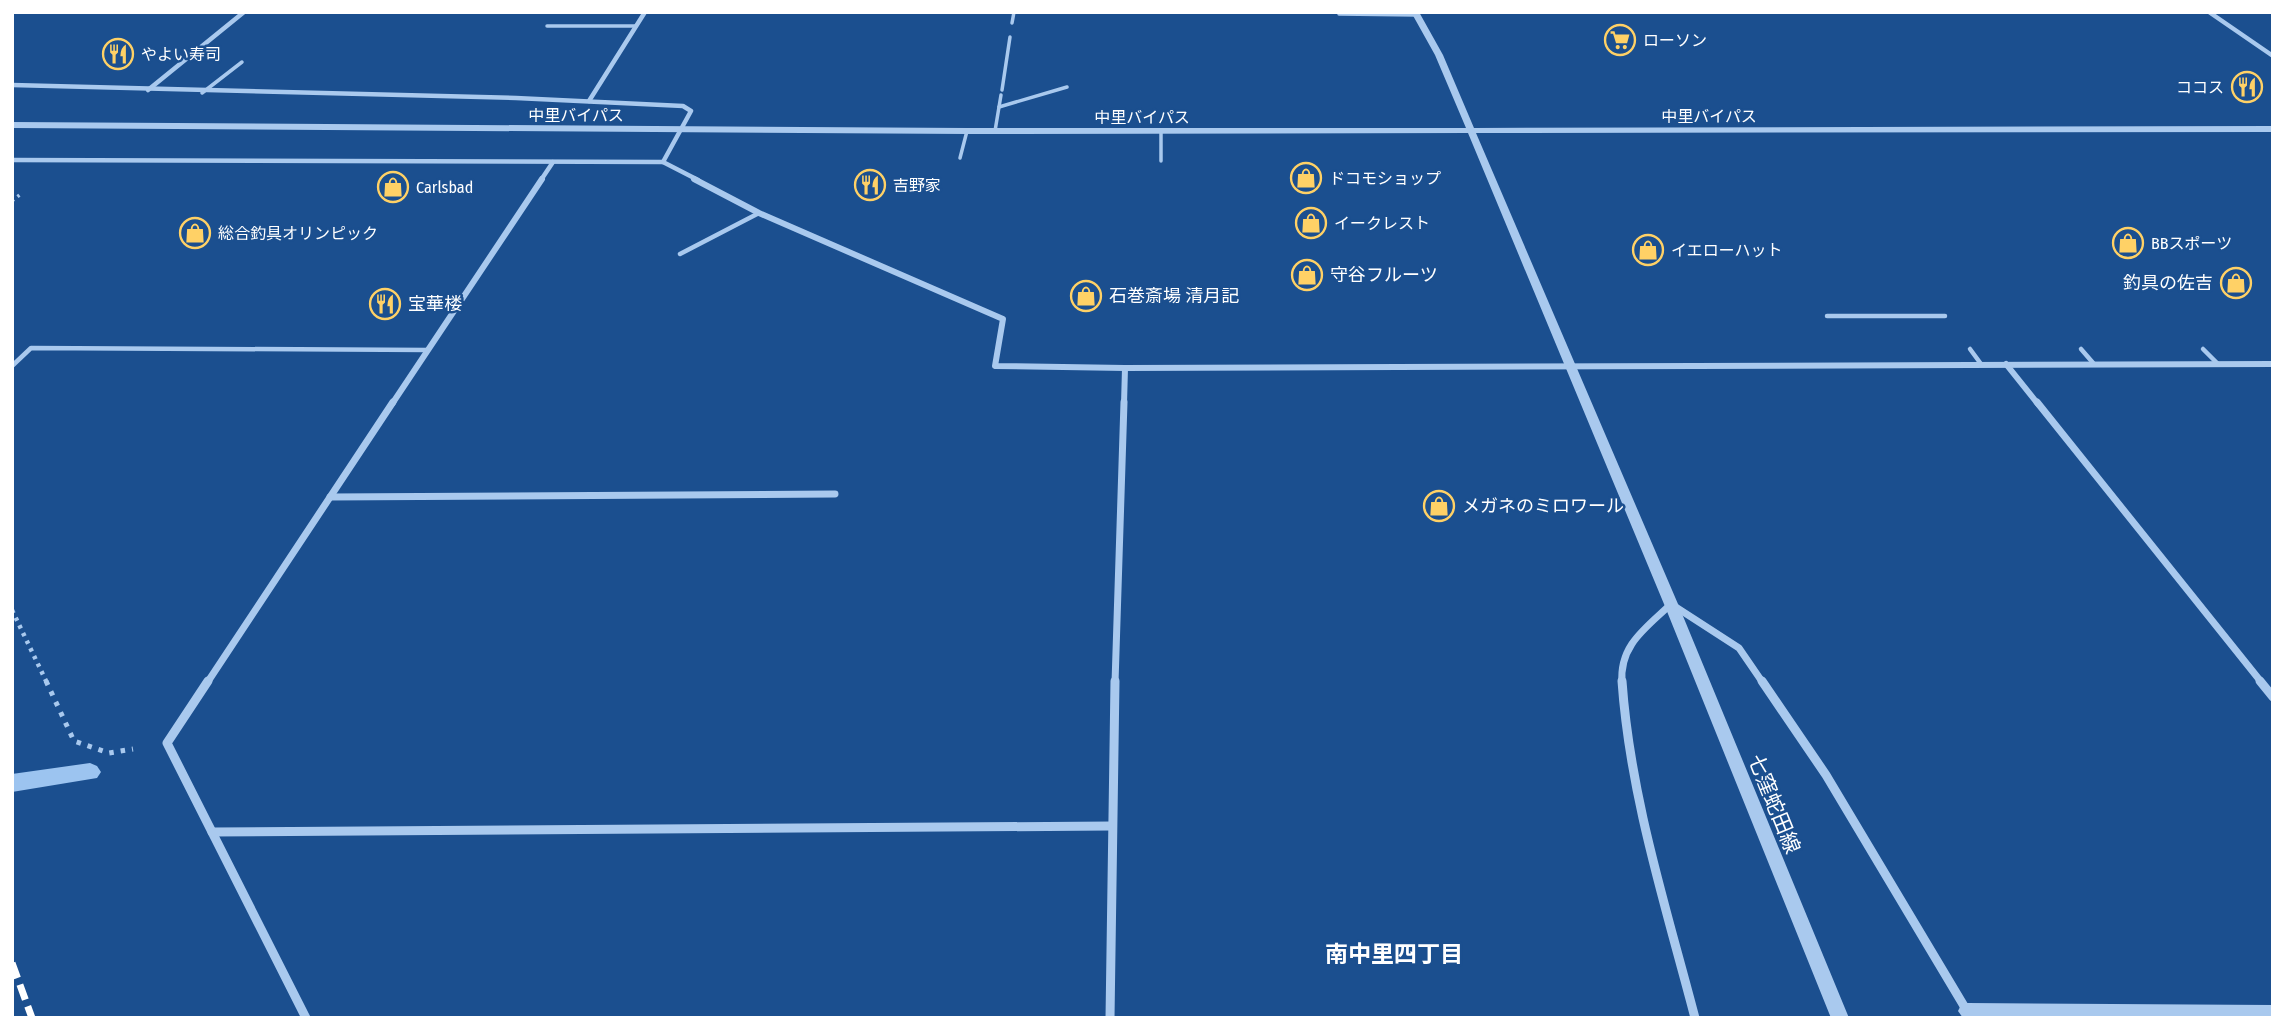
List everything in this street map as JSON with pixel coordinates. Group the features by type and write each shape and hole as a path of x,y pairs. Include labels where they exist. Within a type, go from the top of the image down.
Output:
{"street":[{"path":"147,91 243,12"},
{"path":"589,101 645,12"},
{"path":"2209,12 2273,57"},
{"name":"七窪蛇田線","path":"1416,14 1439,55 1571,367 1840,1018"},
{"path":"12,85 683,106 691,111 663,162"},
{"name":"中里バイパス","path":"12,125 967,131 2273,129"},
{"path":"12,160 663,162 759,214 1003,319 995,366 1125,368 2273,364"},
{"path":"306,1018 167,743 553,162"},
{"path":"2006,364 2273,697"},
{"path":"1110,1018 1111,826 1125,368"},
{"path":"330,497 835,494"},
{"path":"1695,1018 1629,758 1621,682 1624,651 1671,604 1739,648 1826,775 1969,1014 2273,1014"},
{"path":"212,832 1111,826"}],"lane":[{"path":"1012,23 1014,12"},
{"path":"1339,14 1416,14"},
{"path":"547,26 636,26"},
{"path":"995,131 1010,37"},
{"path":"202,93 242,62"},
{"path":"999,107 1067,87"},
{"path":"960,158 967,131"},
{"path":"1161,131 1161,161"},
{"path":"680,254 759,214"},
{"path":"1827,316 1945,316"},
{"path":"12,366 32,348 428,350"},
{"path":"1970,349 1982,364"},
{"path":"2081,349 2094,364"},
{"path":"2203,349 2218,364"}],"path":[{"path":"12,610 74,741 109,752 167,743"}],"waterway":[{"path":"12,783 90,772"}],"railway":[{"path":"12,963 32,1018"}],"place":[{"name":"ローソン","path":"1620,40"},
{"name":"やよい寿司","path":"118,54"},
{"name":"ココス","path":"2247,87"},
{"name":"ドコモショップ","path":"1306,178"},
{"name":"吉野家","path":"870,185"},
{"name":"Carlsbad","path":"393,187"},
{"name":"イークレスト","path":"1311,223"},
{"name":"総合釣具オリンピック","path":"195,233"},
{"name":"BBスポーツ","path":"2128,243"},
{"name":"イエローハット","path":"1648,250"},
{"name":"守谷フルーツ","path":"1307,275"},
{"name":"釣具の佐吉","path":"2236,283"},
{"name":"石巻斎場 清月記","path":"1086,296"},
{"name":"宝華楼","path":"385,304"},
{"name":"メガネのミロワール","path":"1439,506"}],"district":[{"name":"南中里四丁目","path":"1394,954"}]}
